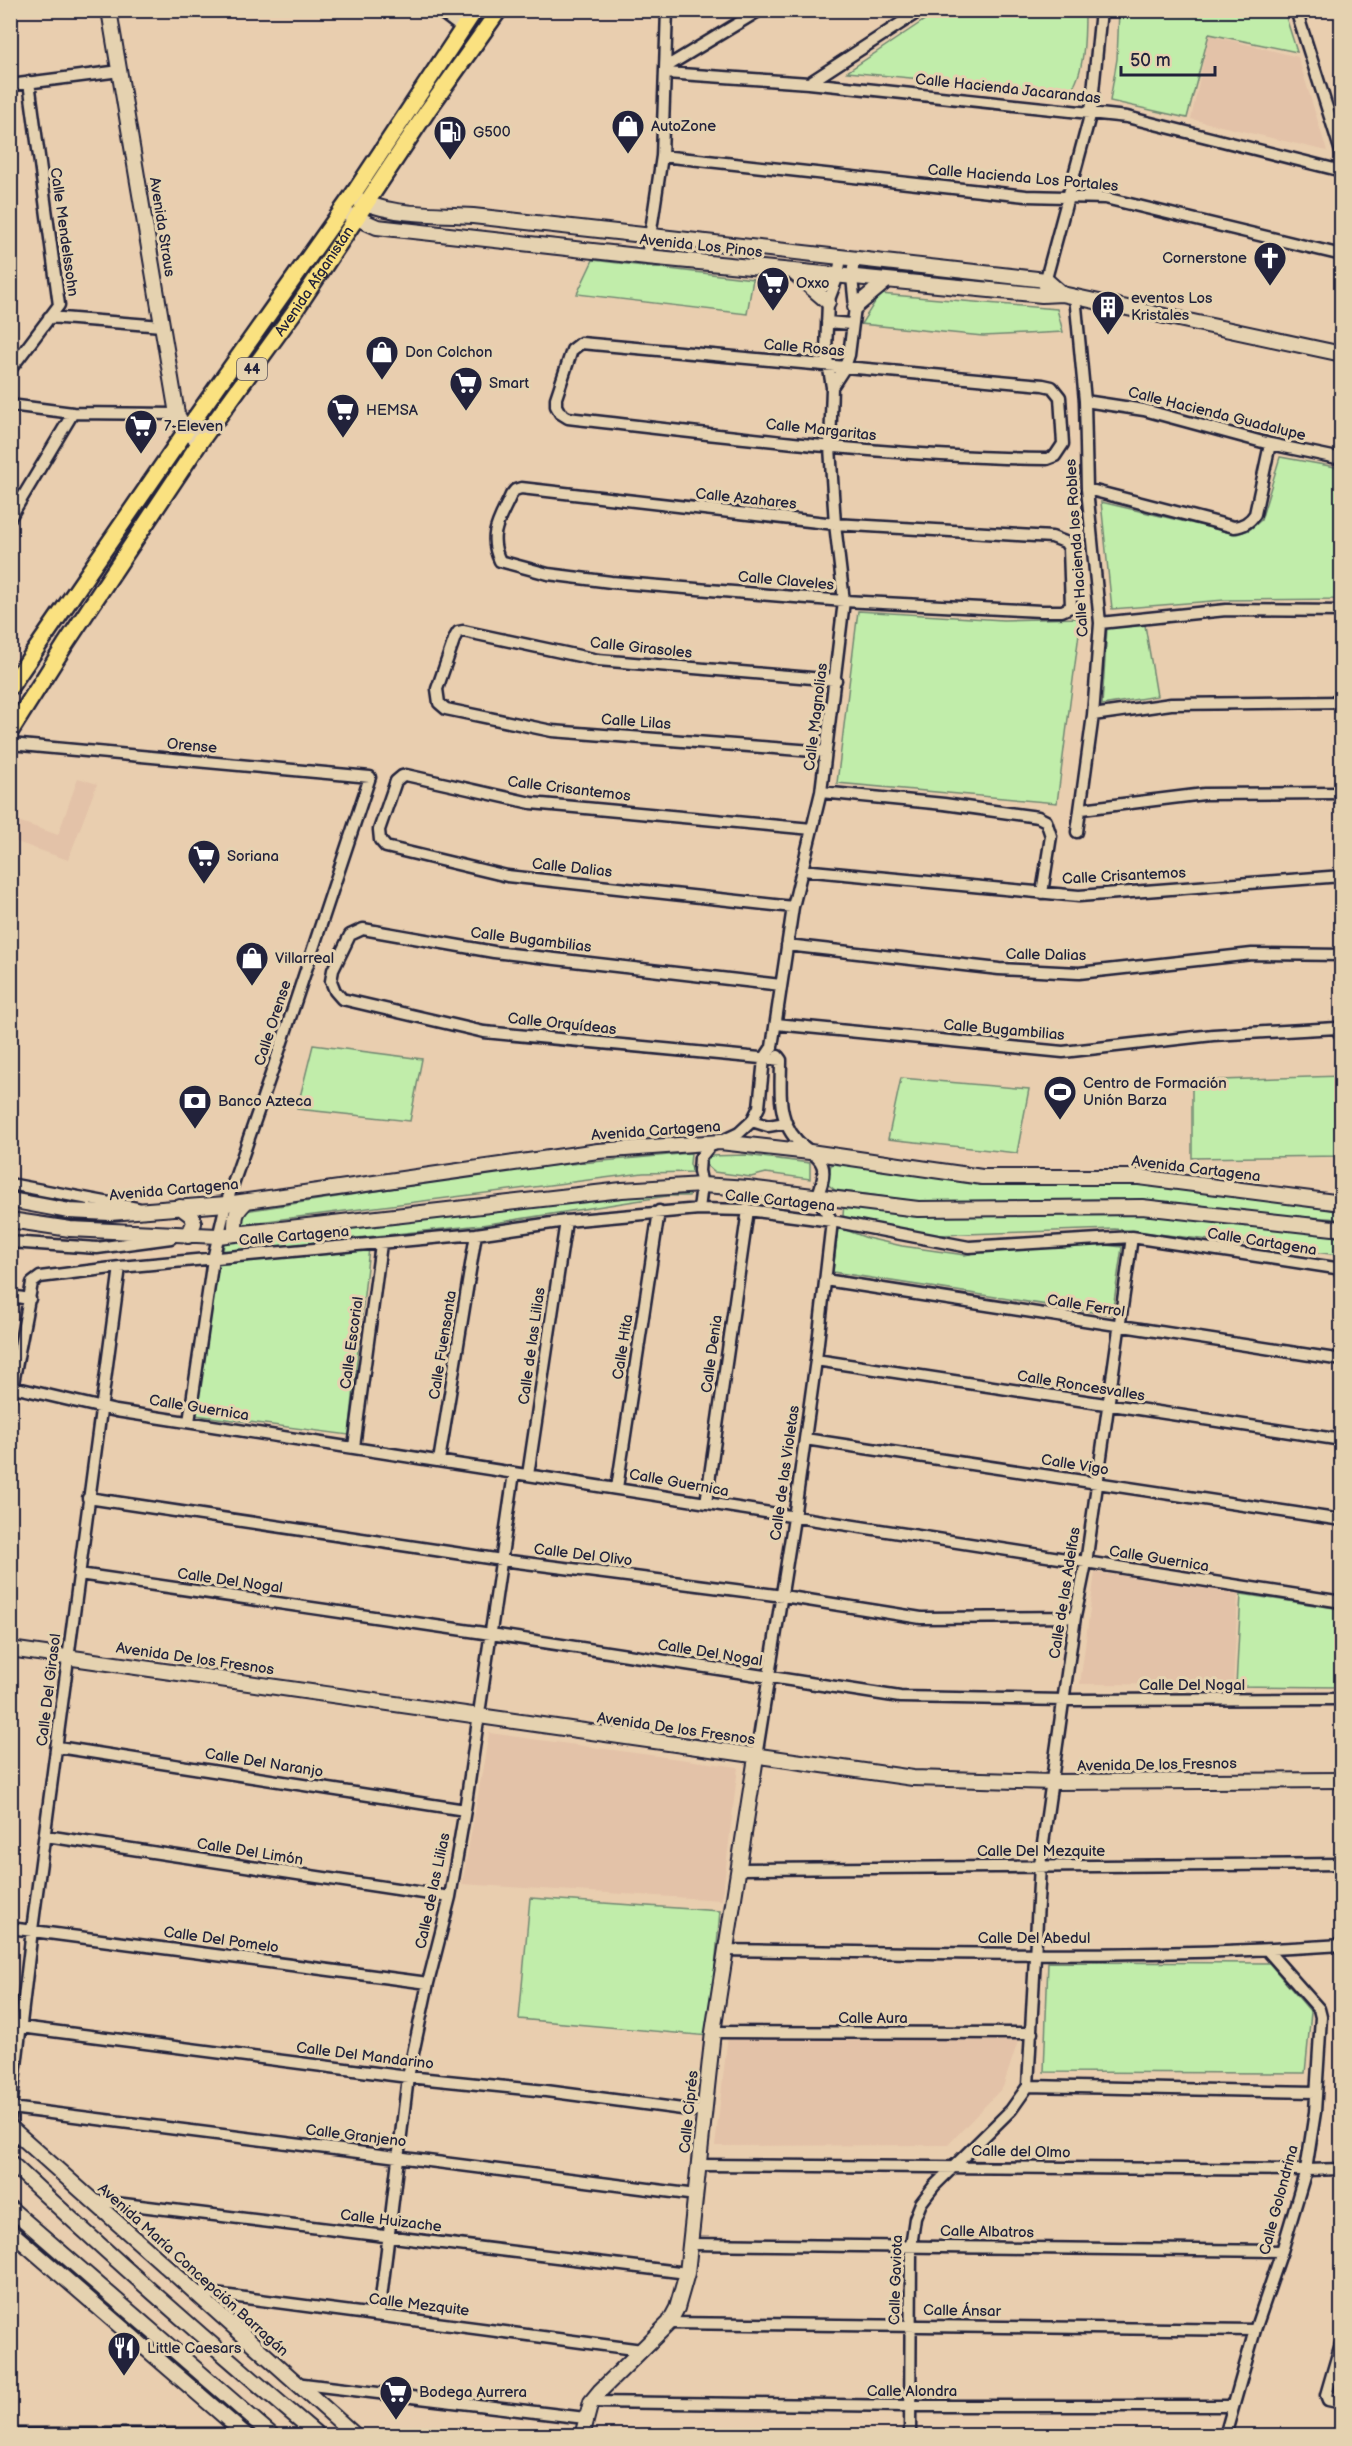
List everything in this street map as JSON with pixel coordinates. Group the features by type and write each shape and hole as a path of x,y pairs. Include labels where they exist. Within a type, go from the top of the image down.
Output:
{"main road":[{"name":"Avenida Afganistán","path":"10,687 186,431 352,196 475,10"},
{"name":"Avenida Afganistán","path":"10,732 200,441 294,312 428,110 499,10"}],"street":[{"name":"Avenida Straus","path":"109,10 177,414 186,431 200,441"},
{"path":"438,10 463,29"},
{"path":"647,257 662,156 667,10"},
{"path":"666,70 760,10"},
{"path":"808,83 921,10"},
{"path":"1042,295 1091,112 1101,10"},
{"path":"1296,10 1341,155"},
{"path":"10,85 120,70"},
{"name":"Calle Hacienda Jacarandas","path":"666,70 1127,117 1341,171"},
{"name":"Calle Mendelssohn","path":"10,370 60,305 29,82"},
{"name":"Calle Hacienda Los Portales","path":"662,156 1026,196 1105,198 1341,255"},
{"name":"Avenida Los Pinos","path":"352,196 366,205 413,212 473,216 1046,280 1068,295"},
{"name":"Avenida Los Pinos","path":"341,211 356,220 377,227 793,272 1042,295 1068,295 1341,354"},
{"path":"845,276 848,258"},
{"path":"793,272 828,302"},
{"name":"Calle Magnolias","path":"752,1121 759,1107 764,1059 772,1047 793,907 821,792 836,680 844,601 835,524 830,447 832,387 828,365 827,322 828,302 845,276"},
{"name":"Calle Magnolias","path":"832,387 849,355 851,324 855,307 845,276"},
{"path":"855,307 886,281"},
{"name":"Calle Hacienda los Robles","path":"1068,295 1085,401 1087,489 1100,623 1093,715 1082,809 1077,832"},
{"path":"49,317 162,326"},
{"path":"827,322 851,324"},
{"name":"Calle Rosas","path":"568,418 560,413 556,406 556,398 572,350 581,343 1052,387 1060,397 1064,444"},
{"name":"Calle Hacienda Guadalupe","path":"1085,401 1144,410 1270,444 1341,459"},
{"path":"10,405 73,413 177,414"},
{"path":"10,518 73,413"},
{"name":"Calle Margaritas","path":"568,418 830,447 969,458 1047,459 1055,456 1064,444"},
{"path":"1087,489 1239,527 1251,521 1255,514 1270,444"},
{"name":"Calle Azahares","path":"500,561 493,542 494,533 511,495 515,490 521,488 835,524 1052,537 1065,542 1069,548 1071,607"},
{"path":"10,496 24,498"},
{"name":"Calle Claveles","path":"500,561 548,574 611,582 844,601 1041,611 1062,611 1071,607"},
{"path":"1100,623 1226,610 1341,611"},
{"name":"Calle Girasoles","path":"446,708 439,704 437,689 455,637 458,632 463,631 598,660 836,680"},
{"path":"1093,715 1171,704 1341,702"},
{"name":"Calle Lilas","path":"446,708 552,731 826,752"},
{"name":"Orense","path":"10,744 370,777"},
{"name":"Calle Crisantemos","path":"386,847 380,840 379,830 396,781 406,775 531,803 812,829"},
{"name":"Calle Orense","path":"189,1422 213,1259 226,1204 370,777"},
{"path":"821,792 944,804 1038,817 1046,821 1051,836 1041,893"},
{"path":"1082,809 1204,794 1341,793"},
{"name":"Calle Dalias","path":"386,847 507,876 793,907"},
{"name":"Calle Crisantemos","path":"802,870 1079,896 1341,876"},
{"name":"Calle Bugambilias","path":"342,999 331,981 333,970 350,935 363,929 494,952 781,985"},
{"name":"Calle Dalias","path":"787,945 999,969 1079,973 1252,954 1341,955"},
{"name":"Calle Orquídeas","path":"342,999 484,1032 781,1060"},
{"name":"Calle Bugambilias","path":"776,1024 1063,1052 1213,1035 1339,1029"},
{"path":"772,1047 781,1060 782,1104 786,1123 795,1138 820,1159 823,1165 824,1178 817,1197"},
{"path":"699,1209 702,1185 699,1171 700,1158 709,1147 739,1133 752,1121 768,1126 786,1123"},
{"name":"Avenida Cartagena","path":"10,1200 69,1211 111,1213 226,1204 598,1151 720,1142 810,1152 982,1177 1139,1177 1341,1203"},
{"path":"10,1184 149,1210"},
{"path":"10,1220 70,1229 218,1236 622,1190 702,1185 748,1188 918,1209 1142,1207 1341,1229"},
{"path":"817,1197 832,1221"},
{"path":"235,1234 234,1218 239,1208 247,1201"},
{"path":"180,1207 192,1216 194,1223 189,1236"},
{"name":"Calle Cartagena","path":"213,1259 381,1244 566,1221 699,1209 748,1210 832,1221 969,1247 1132,1237 1341,1269"},
{"name":"Calle Denia","path":"706,1503 748,1210"},
{"name":"Calle Hita","path":"617,1488 660,1211"},
{"name":"Calle de las Lilias","path":"528,1475 566,1221"},
{"name":"Calle de las Violetas","path":"756,1757 783,1596 816,1360 832,1221"},
{"name":"Calle Fuensanta","path":"439,1461 476,1234"},
{"path":"10,1242 98,1248 189,1236"},
{"name":"Calle de las Adelfas","path":"1035,1954 1040,1865 1132,1237"},
{"name":"Calle Escorial","path":"354,1447 381,1244"},
{"path":"10,1400 13,1373 32,1282 40,1277 213,1259"},
{"name":"Calle Del Girasol","path":"10,2117 32,1930 120,1267"},
{"name":"Calle Ferrol","path":"825,1280 1341,1360"},
{"path":"10,1296 30,1299"},
{"name":"Calle Roncesvalles","path":"816,1360 1341,1440"},
{"name":"Calle Guernica","path":"13,1387 101,1408 617,1488 794,1518 1341,1600"},
{"name":"Calle Vigo","path":"805,1439 1341,1520"},
{"name":"Calle de las Lilias","path":"379,2315 408,2077 428,1983 450,1897 480,1718 514,1473"},
{"name":"Calle Del Olivo","path":"88,1498 502,1560 783,1596 921,1618 1075,1617"},
{"name":"Calle Del Nogal","path":"79,1574 900,1696 1065,1700 1341,1699"},
{"name":"Avenida De los Fresnos","path":"10,1649 480,1718 913,1778 1053,1782 1341,1780"},
{"name":"Calle Del Naranjo","path":"58,1747 465,1810"},
{"name":"Calle Ciprés","path":"582,2436 591,2402 615,2373 669,2323 677,2308 687,2273 713,2032 756,1757"},
{"name":"Calle Del Limón","path":"46,1836 450,1897"},
{"name":"Calle Del Mezquite","path":"740,1869 1341,1864"},
{"name":"Calle Del Pomelo","path":"10,1928 428,1983"},
{"name":"Calle Del Abedul","path":"727,1950 1035,1954 1267,1950 1341,1946"},
{"name":"Calle Golondrina","path":"1225,2436 1255,2330 1306,2170 1316,2092 1321,2017 1319,2008 1267,1950"},
{"path":"1035,1954 1028,2086 1316,2092"},
{"name":"Calle Del Mandarino","path":"21,2027 408,2077 546,2091 705,2112"},
{"name":"Calle Aura","path":"713,2032 1032,2033"},
{"name":"Calle Gaviota","path":"910,2436 911,2246 915,2218 921,2203 934,2186 1011,2110 1028,2086"},
{"name":"Calle Granjeno","path":"11,2108 696,2195"},
{"name":"Avenida María Concepción Barragán","path":"10,2127 356,2436"},
{"path":"10,2162 97,2244 319,2436"},
{"name":"Calle del Olmo","path":"700,2164 1341,2169"},
{"name":"Calle Huizache","path":"91,2200 687,2273"},
{"path":"10,2208 273,2436"},
{"path":"10,2231 246,2435"},
{"name":"Calle Albatros","path":"691,2244 1282,2251"},
{"name":"Calle Mezquite","path":"192,2291 642,2350"},
{"name":"Calle Ánsar","path":"669,2323 1255,2330"},
{"path":"1338,2403 1328,2400 1326,2395 1341,2340"},
{"path":"295,2383 585,2418"},
{"name":"Calle Alondra","path":"591,2402 909,2406 1233,2406"},
{"path":"10,2434 246,2435"}],"shaded area":[{"path":"1209,35 1298,57 1327,151 1191,119"},
{"path":"78,778 97,784 68,860 11,840 15,820 58,835"},
{"path":"1095,1572 1238,1593 1233,1685 1080,1684"},
{"path":"489,1733 738,1767 722,1900 462,1884"},
{"path":"728,2035 1018,2041 1003,2087 948,2145 715,2146"}],"green space":[{"path":"934,11 1085,11 1083,54 1074,85 1069,93 847,72 926,19"},
{"path":"1119,11 1284,11 1297,52 1209,34 1187,118 1110,101 1117,59"},
{"path":"593,260 753,279 747,314 577,294"},
{"path":"880,294 1057,309 1063,332 983,336 861,324"},
{"path":"1280,457 1341,468 1341,599 1225,600 1112,609 1101,502 1237,534 1249,530 1261,520"},
{"path":"858,611 1003,620 1081,618 1057,803 837,783"},
{"path":"1145,625 1157,696 1102,705 1107,628"},
{"path":"313,1045 422,1059 410,1121 297,1109"},
{"path":"1341,1076 1341,1156 1192,1158 1192,1081"},
{"path":"901,1078 1029,1089 1017,1153 888,1139"},
{"path":"691,1153 690,1164 693,1172 643,1173 244,1224 238,1218 245,1211 526,1168"},
{"path":"746,1155 810,1163 810,1179 766,1173 751,1177 714,1172 706,1165 709,1156"},
{"path":"840,1162 1140,1184 1341,1211 1341,1219 1248,1213 1115,1199 923,1202 835,1190 826,1183 831,1165"},
{"path":"692,1187 689,1196 667,1196 481,1225 223,1252 224,1243 319,1228"},
{"path":"844,1203 1140,1212 1341,1235 1339,1255 1115,1229 937,1235 875,1228 843,1216"},
{"path":"838,1227 867,1238 902,1246 965,1255 983,1251 1105,1245 1122,1247 1112,1315 833,1272"},
{"path":"369,1248 349,1435 195,1415 215,1261"},
{"path":"1241,1594 1341,1609 1341,1687 1236,1686"},
{"path":"530,1898 720,1911 709,2036 519,2019"},
{"path":"1048,1962 1269,1963 1311,2012 1305,2073 1044,2072"}],"place":[{"name":"AutoZone","path":"628,155"},
{"name":"G500","path":"450,161"},
{"name":"Cornerstone","path":"1270,287"},
{"name":"Oxxo","path":"773,312"},
{"name":"eventos Los Kristales","path":"1108,336"},
{"name":"Don Colchon","path":"382,381"},
{"name":"Smart","path":"466,412"},
{"name":"HEMSA","path":"343,439"},
{"name":"7-Eleven","path":"141,455"},
{"name":"Soriana","path":"204,885"},
{"name":"Villarreal","path":"252,987"},
{"name":"Centro de Formación Unión Barza","path":"1060,1121"},
{"name":"Banco Azteca","path":"195,1130"},
{"name":"Little Caesars","path":"124,2377"},
{"name":"Bodega Aurrera","path":"396,2421"}]}
